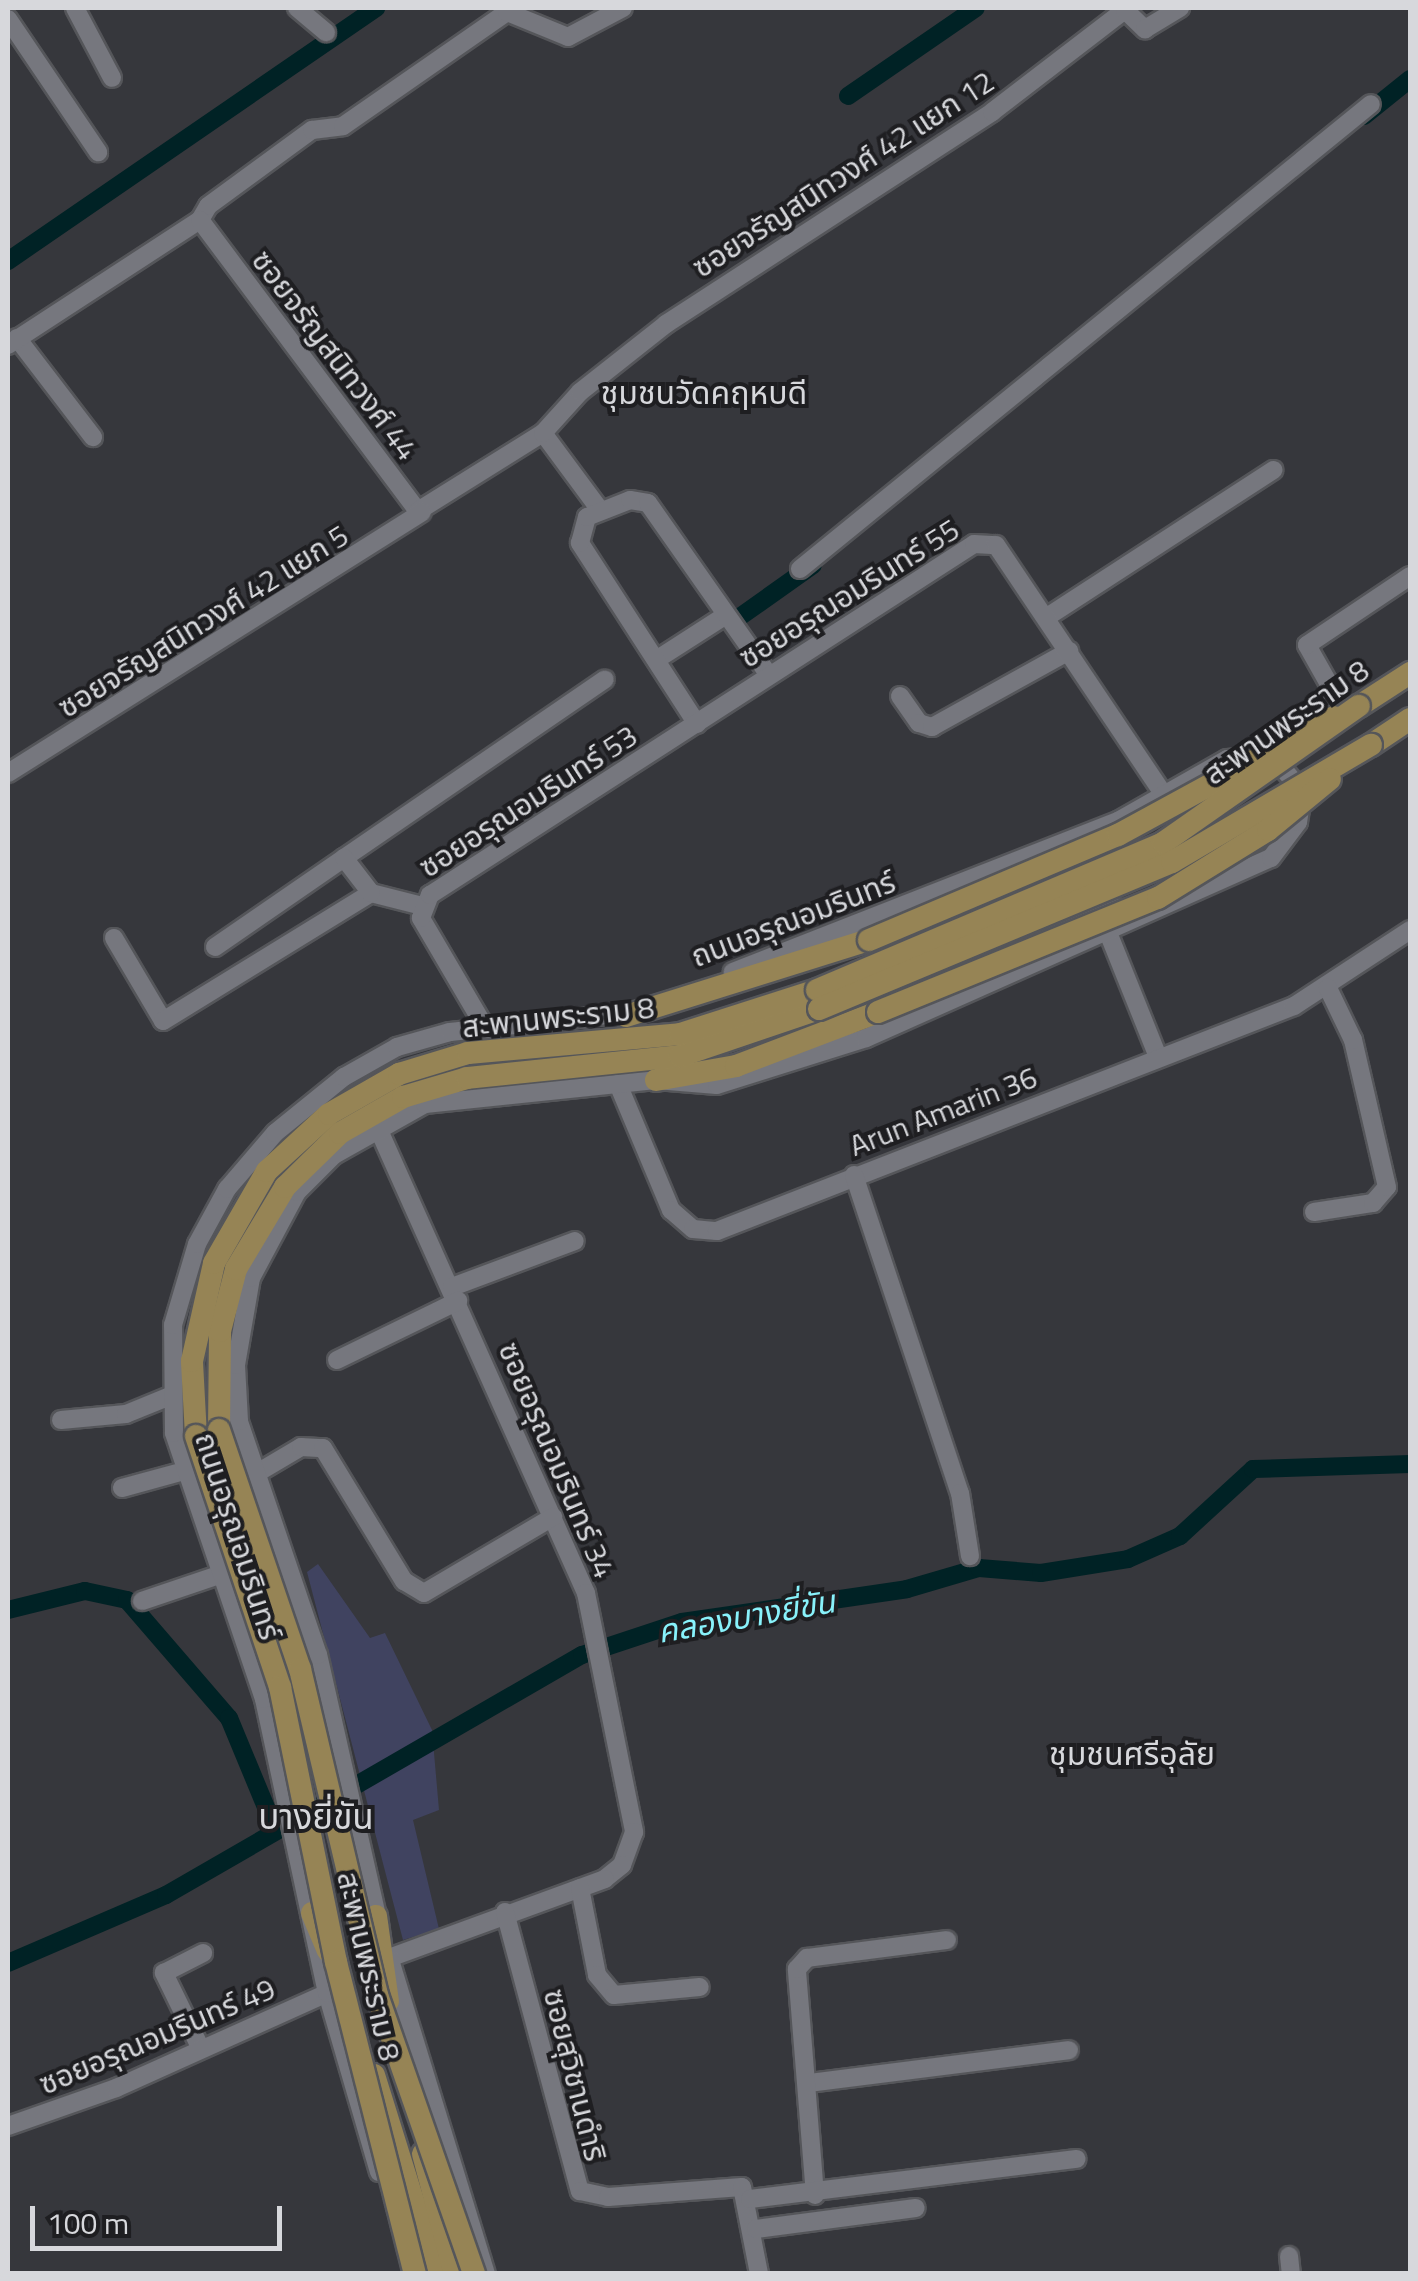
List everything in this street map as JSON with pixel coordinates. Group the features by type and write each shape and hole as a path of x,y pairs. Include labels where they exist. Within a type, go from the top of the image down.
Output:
{"main road":[{"name":"สะพานพระราม 8","path":"412,2274 336,1962 280,1687 196,1436 196,1330 229,1228 304,1134 399,1074 500,1049 680,1034 817,990 1163,842 1410,673"},
{"path":"626,1016 869,940 1118,835 1292,734 1359,706"},
{"name":"สะพานพระราม 8","path":"474,2274 377,1995 300,1669 219,1430 220,1332 252,1235 312,1158 403,1097 498,1072 680,1056 819,1009 1172,862 1410,719"},
{"path":"649,1081 736,1066 1158,898 1268,830 1372,745"},
{"path":"312,1913 455,2274"},
{"path":"376,1916 436,2274"}],"street":[{"path":"75,8 112,78"},
{"path":"297,8 326,32"},
{"path":"93,437 10,343 200,220 208,206 312,130 343,126 507,12 568,38 623,8"},
{"name":"ซอยจรัญสนิทวงศ์ 42 แยก 12","path":"543,434 580,392 666,324 992,112 1124,10 1145,29 1180,8"},
{"path":"8,18 98,152"},
{"path":"800,569 1110,326 1371,104"},
{"name":"ซอยจรัญสนิทวงศ์ 44","path":"200,220 422,512"},
{"path":"422,512 543,434 600,510"},
{"path":"1046,617 1273,470"},
{"path":"697,724 580,543 587,517 600,510 648,503 769,675"},
{"name":"ซอยจรัญสนิทวงศ์ 42 แยก 5","path":"8,773 422,512"},
{"name":"ซอยอรุณอมรินทร์ 55","path":"733,699 984,541 996,546 1164,795"},
{"path":"1334,693 1307,645 1410,576"},
{"path":"656,660 726,615"},
{"path":"900,696 919,723 932,726 1068,651"},
{"path":"214,947 604,679"},
{"name":"ซอยอรุณอมรินทร์ 53","path":"486,1029 421,918 422,906 733,699"},
{"name":"ถนนอรุณอมรินทร์","path":"412,2274 326,1993 278,1757 184,1470 170,1396 173,1326 192,1261 250,1159 368,1063 424,1038 626,1016 1118,821 1228,758 1272,756 1303,792 1298,822 1271,858 1109,935 762,1075 717,1085 649,1081 462,1095 377,1126 297,1192 251,1278 236,1365 252,1476 318,1655 376,1916 486,2274"},
{"path":"344,858 371,893 422,906"},
{"name":"ถนนอรุณอมรินทร์","path":"649,1081 1151,890 1271,858"},
{"path":"114,938 163,1021 371,893"},
{"name":"Arun Amarin 36","path":"618,1084 670,1210 693,1230 717,1231 1328,988 1410,930"},
{"path":"1109,935 1158,1057"},
{"path":"1314,1212 1373,1204 1387,1187 1353,1040 1328,988"},
{"name":"ซอยอรุณอมรินทร์ 34","path":"377,1126 586,1592 634,1832 622,1865 580,1888"},
{"path":"854,1175 932,1426 960,1493 970,1556"},
{"path":"337,1360 455,1294 575,1241"},
{"path":"61,1420 126,1414 170,1396"},
{"path":"252,1476 301,1446 323,1448 404,1581 424,1593 553,1517"},
{"path":"122,1488 184,1470"},
{"path":"142,1601 219,1575"},
{"path":"390,1958 505,1912 580,1888 597,1975 614,1995 700,1987"},
{"name":"ซอยสุวิชานดำริ","path":"505,1912 580,2190 608,2197 733,2184 750,2199"},
{"path":"815,2195 801,1964 947,1940"},
{"path":"201,2049 164,1972 203,1953"},
{"name":"ซอยอรุณอมรินทร์ 49","path":"8,2126 201,2049 326,1993"},
{"path":"808,2084 1069,2050"},
{"path":"759,2274 750,2199 815,2195 1077,2159"},
{"path":"756,2229 916,2208"}],"shaded area":[{"path":"318,1564 370,1638 385,1633 432,1730 439,1810 413,1820 439,1929 403,1940 307,1572"}],"waterway":[{"path":"8,261 376,8"},
{"path":"848,96 976,8"},
{"path":"1364,116 1410,79"},
{"path":"741,616 813,565"},
{"name":"คลองบางยี่ขัน","path":"8,1963 166,1895 582,1655 682,1622 907,1589 979,1568 1041,1573 1128,1559 1180,1536 1253,1469 1410,1464"},
{"path":"8,1610 85,1591 127,1600 229,1718 275,1829"}],"district":[{"name":"ชุมชนวัดคฤหบดี","path":"704,392"},
{"name":"ชุมชนศรีอุลัย","path":"1132,1753"},
{"name":"บางยี่ขัน","path":"316,1816"}]}
